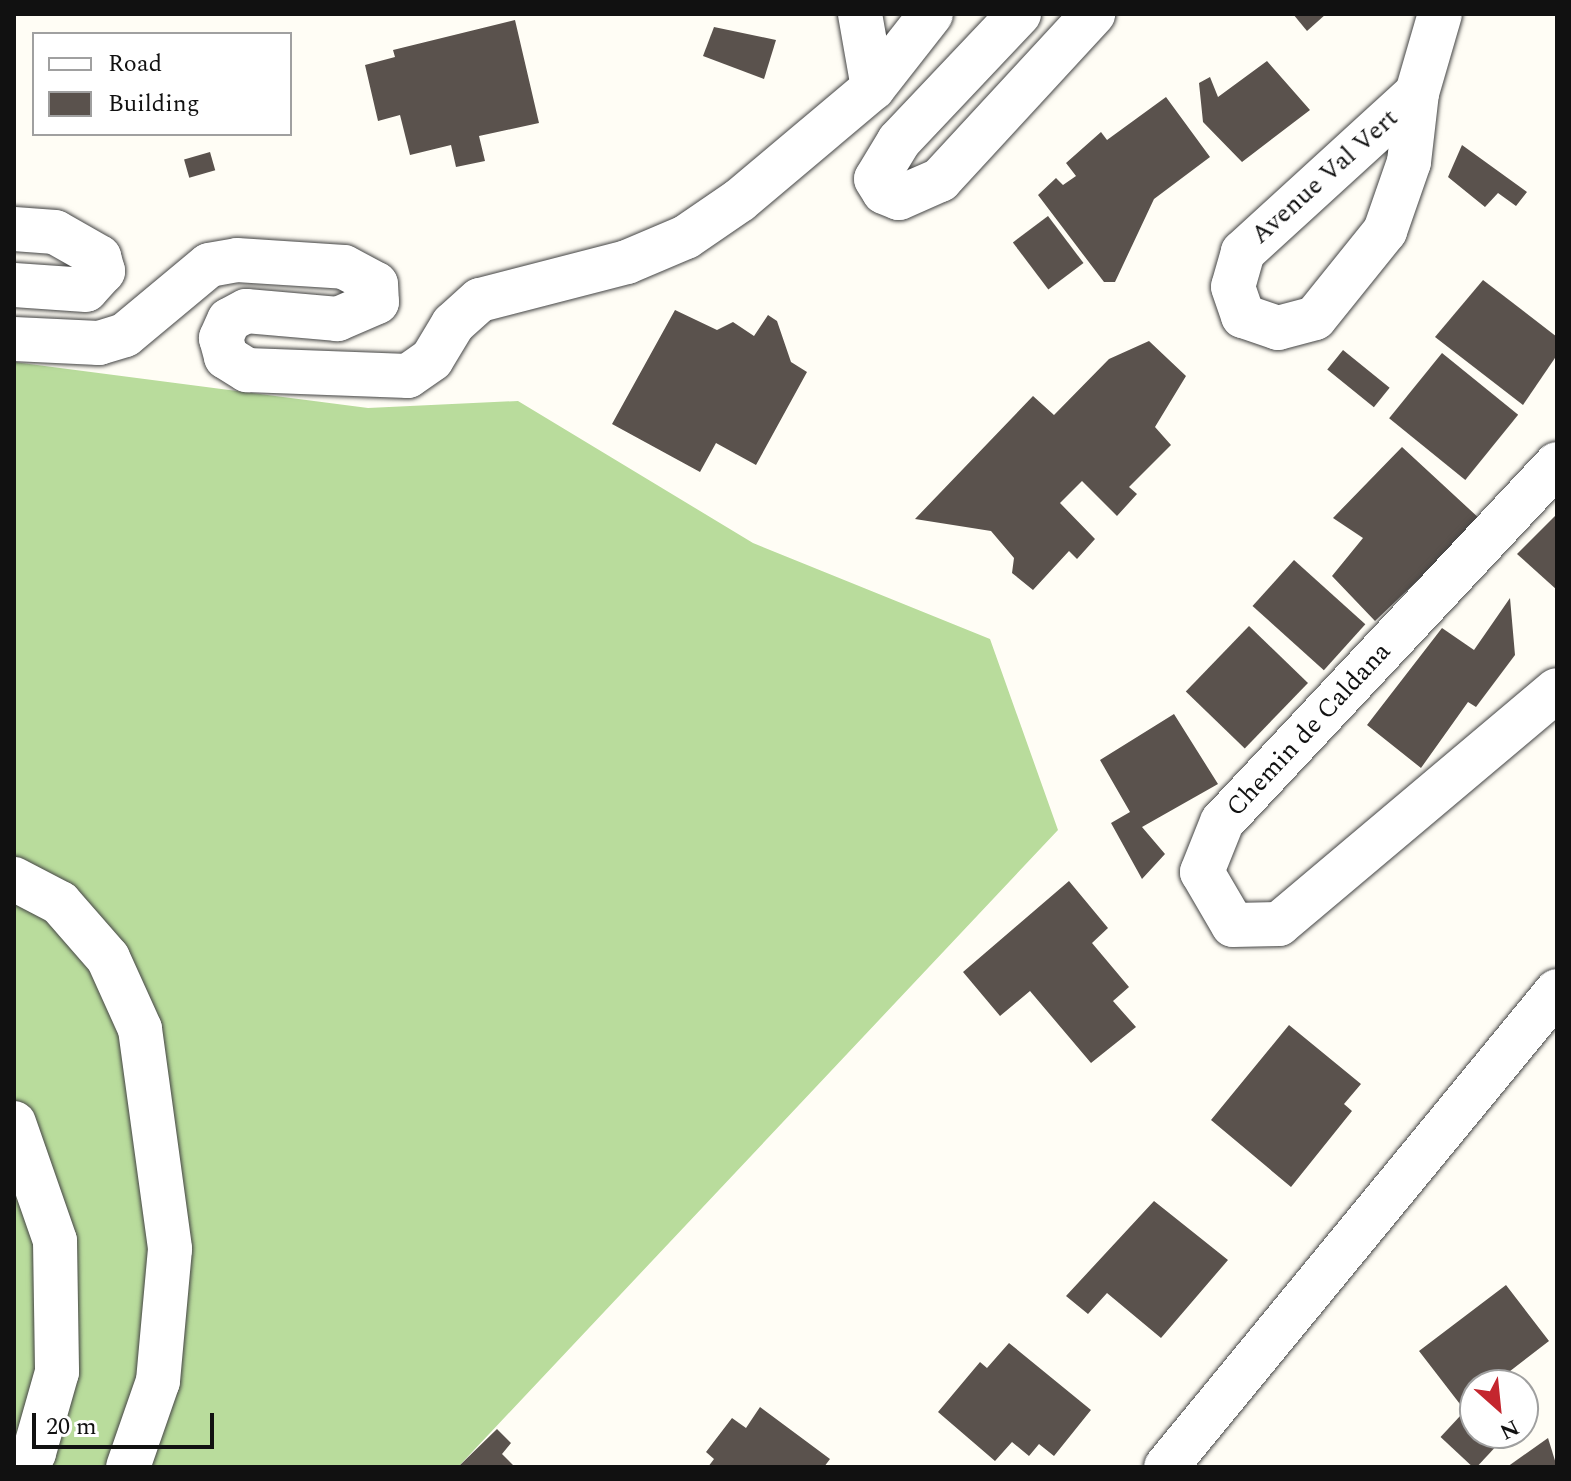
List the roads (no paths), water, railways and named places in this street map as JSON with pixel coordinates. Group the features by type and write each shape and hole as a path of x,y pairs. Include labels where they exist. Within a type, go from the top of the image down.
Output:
{"street":[{"path":"860,14 873,88"},
{"path":"14,339 99,343 125,335 209,265 237,260 344,267 376,284 377,302 338,319 246,311 229,320 221,338 226,357 247,370 408,376 432,359 453,324 480,300 627,262 686,237 873,88 931,14"},
{"path":"1019,14 899,141 876,179 884,192 899,198 940,180 1093,14"},
{"name":"Avenue Val Vert","path":"1417,93 1243,252 1233,287 1243,316 1278,328 1315,318 1385,231 1409,162 1417,93 1440,14"},
{"path":"14,229 55,232 99,257 103,271 86,290 14,285"},
{"name":"Chemin de Caldana","path":"1557,464 1222,822 1202,872 1233,925 1279,924 1557,690"},
{"path":"14,879 60,903 108,958 140,1029 170,1249 158,1381 128,1467"},
{"path":"1166,1467 1557,991"},
{"path":"14,1123 55,1241 57,1343 57,1372 34,1453 20,1467"}]}
